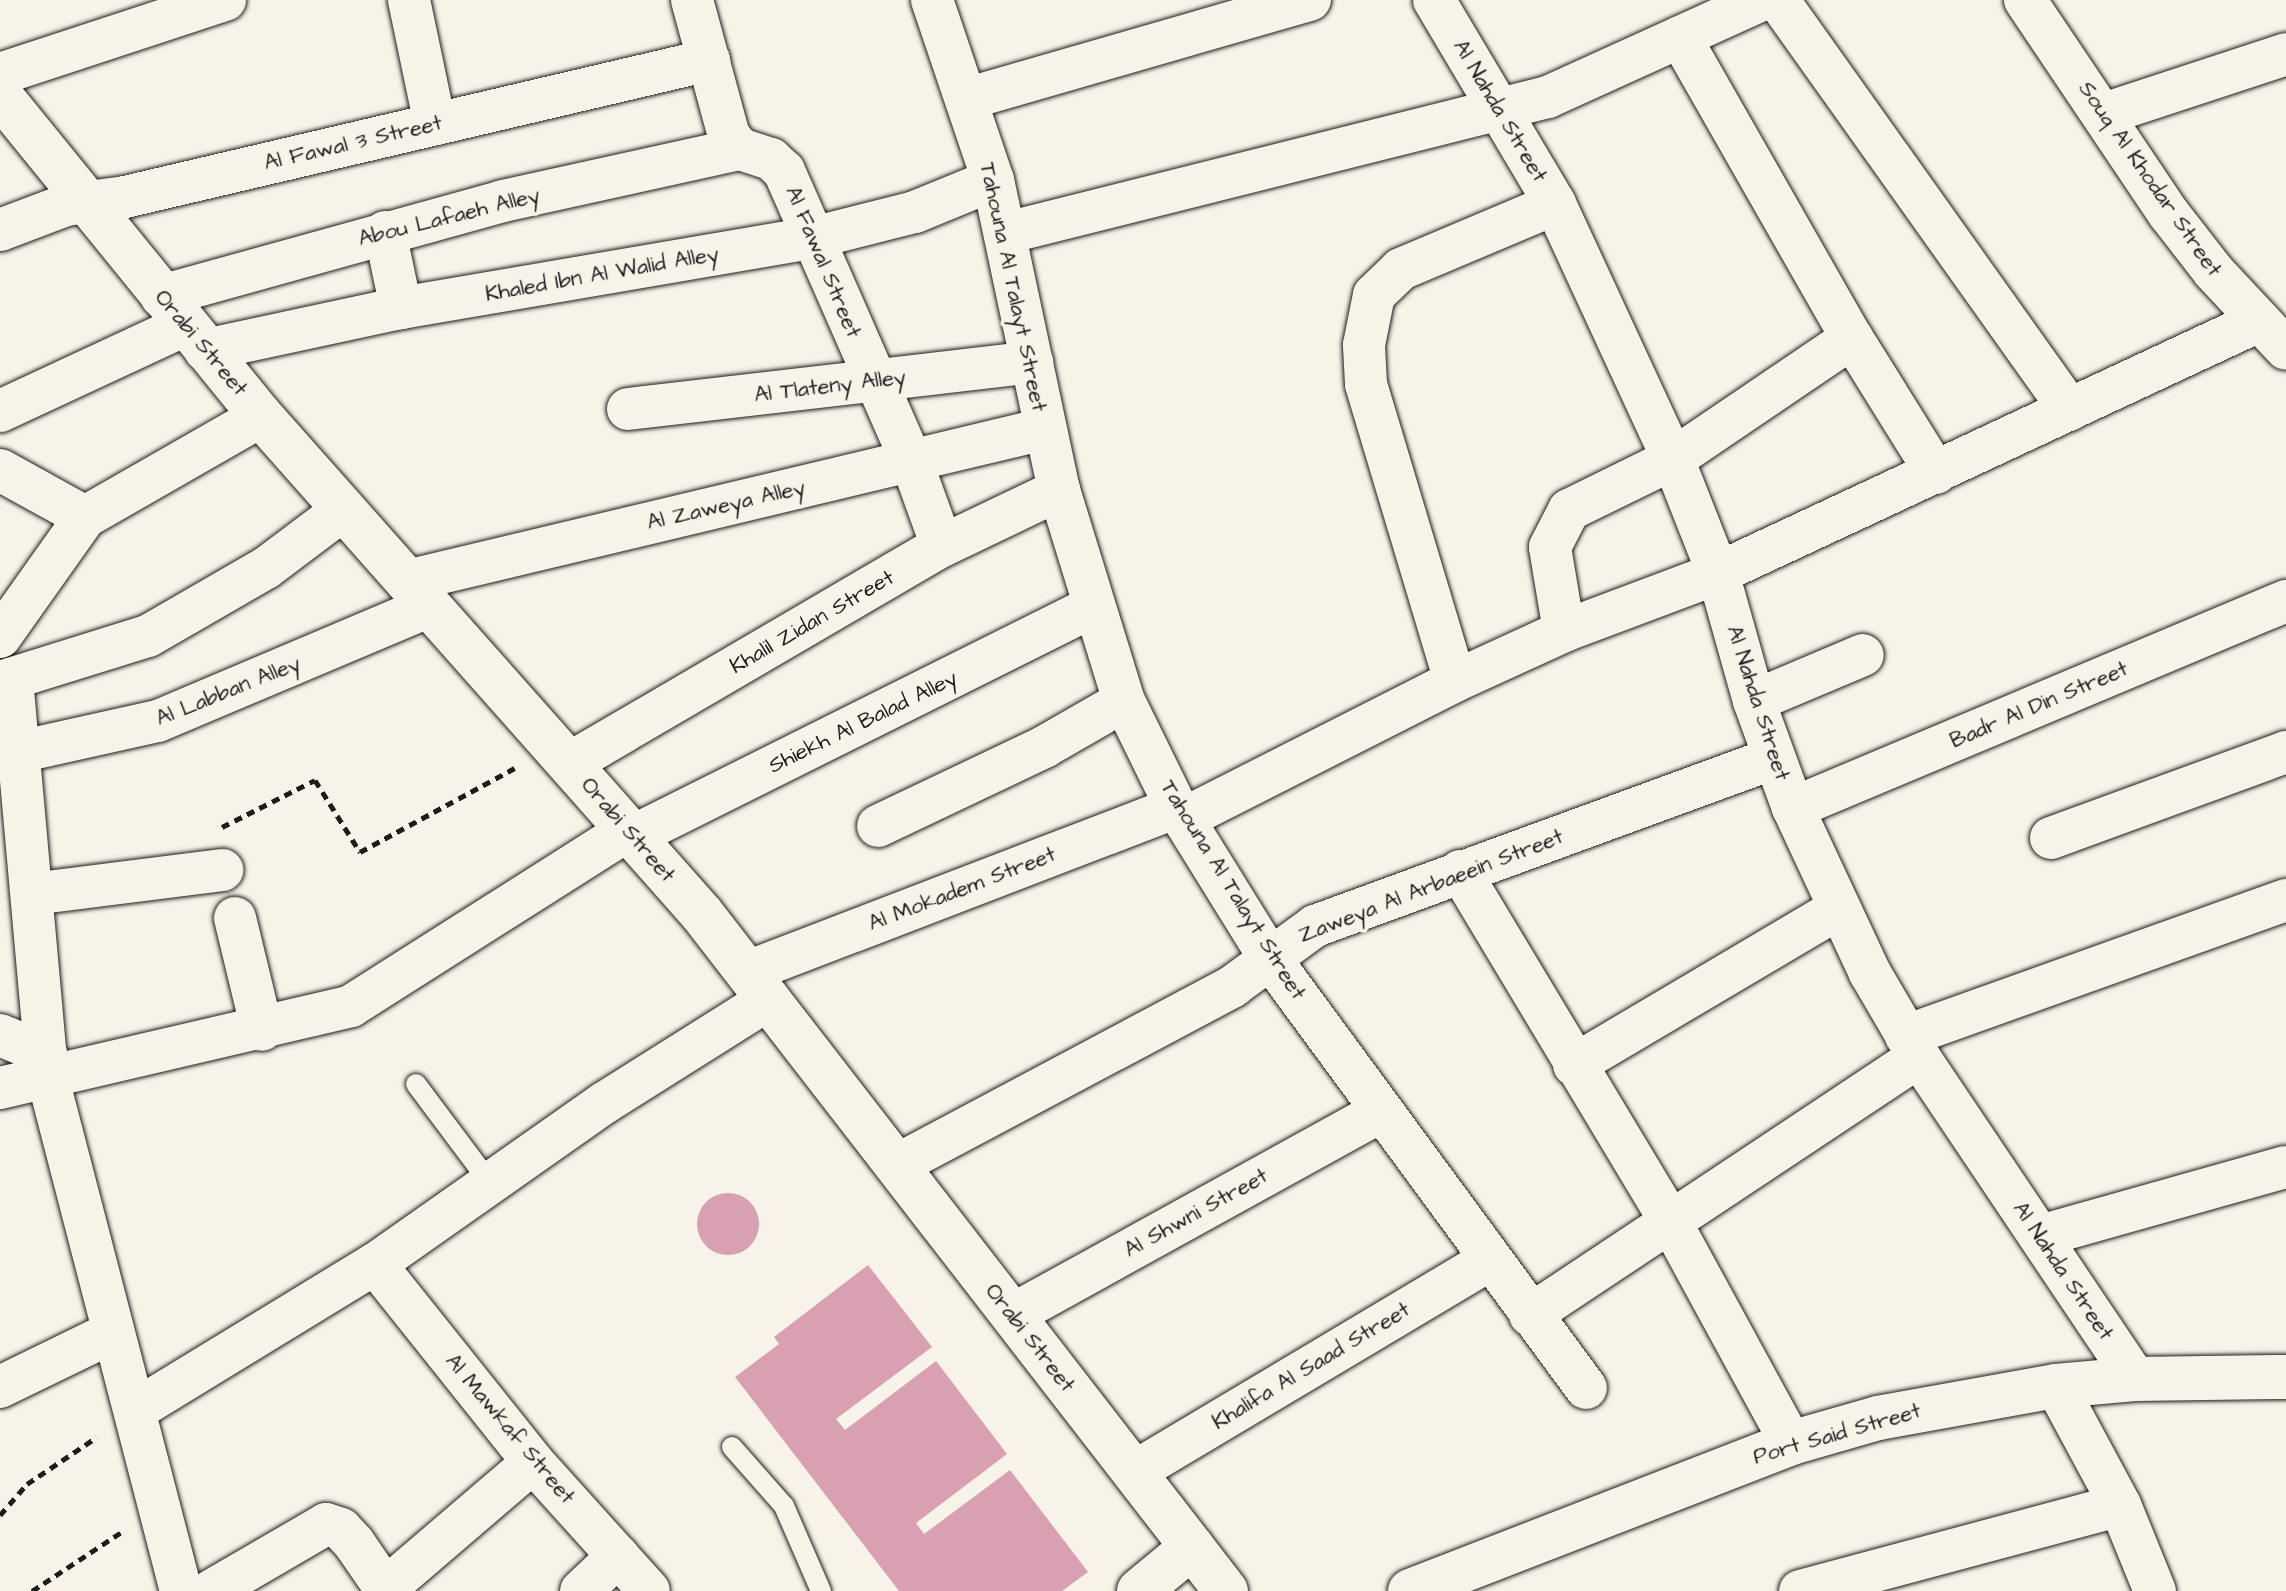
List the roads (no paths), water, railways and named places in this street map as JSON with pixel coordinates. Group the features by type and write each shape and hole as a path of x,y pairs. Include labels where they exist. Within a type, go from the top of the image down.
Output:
{"street":[{"path":"0,74 225,0"},
{"path":"409,0 435,124"},
{"path":"692,0 729,136 740,149"},
{"name":"Tahouna Al Talayt Street","path":"932,0 993,180 1059,490 1092,607 1124,701 1180,813 1269,957 1586,1388"},
{"path":"966,99 1310,0"},
{"name":"Al Nahda Street","path":"1434,0 1502,109 1555,204 1673,459 1718,573 1754,701 1774,758 1838,909 1913,1047 2135,1379"},
{"path":"1006,233 1548,97 1762,0"},
{"path":"1778,0 2070,410"},
{"name":"Souq Al Khodar Street","path":"2025,0 2169,214 2272,335"},
{"path":"1680,37 1852,338 1936,473"},
{"path":"2104,114 2286,54"},
{"name":"Al Fawal 3 Street","path":"0,230 50,210 709,60"},
{"name":"Orabi Street","path":"0,95 261,416 631,833 758,986 1226,1591"},
{"name":"Abou Lafaeh Alley","path":"184,324 385,232 740,149"},
{"name":"Al Fawal Street","path":"740,149 779,164 911,460 942,546"},
{"name":"Khaled Ibn Al Walid Alley","path":"184,324 401,308 812,238 915,212 993,180"},
{"path":"1455,681 1366,384 1364,345 1374,295 1401,269 1555,204"},
{"path":"385,232 401,308"},
{"path":"0,411 184,324"},
{"name":"Al Mokadem Street","path":"137,1409 375,1264 604,1103 758,986 1180,813 1564,631 1718,573 2070,410 2272,335"},
{"path":"1564,631 1550,547 1556,527 1569,510 1673,459 1852,338"},
{"name":"Al Tlateny Alley","path":"628,409 1032,362"},
{"path":"0,637 85,517 261,416"},
{"name":"Al Zaweya Alley","path":"418,593 911,460 1044,429"},
{"path":"0,470 85,517"},
{"name":"Khalil Zidan Street","path":"562,755 942,546 1059,490"},
{"path":"181,1591 47,1065 18,752 6,680 148,636 266,568 343,510"},
{"name":"Al Labban Alley","path":"18,752 158,721 418,593"},
{"name":"Badr Al Din Street","path":"1793,808 2286,601"},
{"name":"Shiekh Al Balad Alley","path":"0,1088 47,1065 262,1030 351,1006 631,833 1092,607"},
{"path":"1754,701 1863,655"},
{"path":"878,826 962,789 1124,701"},
{"path":"2051,838 2286,752"},
{"name":"Zaweya Al Arbaeein Street","path":"897,1165 1233,986 1315,926 1774,758"},
{"path":"32,894 222,870"},
{"path":"1460,871 1670,1221 1791,1443"},
{"path":"1530,1315 1670,1221 1913,1047 2286,900"},
{"path":"1574,1065 1838,909"},
{"path":"235,918 262,1030"},
{"path":"0,1035 47,1065"},
{"name":"Al Shwni Street","path":"1012,1315 1381,1111"},
{"path":"2040,1236 2286,1167"},
{"name":"Khalifa Al Saad Street","path":"1134,1472 1489,1260"},
{"name":"Al Mawkaf Street","path":"375,1264 533,1462 649,1591"},
{"path":"0,1387 113,1332"},
{"name":"Port Said Street","path":"1410,1591 1791,1443 1878,1418 2056,1386 2135,1379 2286,1377"},
{"path":"2056,1386 2120,1505 2155,1591"},
{"path":"211,1591 326,1524 341,1529 354,1543 386,1590 533,1462"},
{"path":"1800,1591 2120,1505"},
{"path":"1139,1591 1192,1547"},
{"path":"581,1591 618,1556"}],"lane":[{"path":"416,1084 490,1183"},
{"path":"732,1447 784,1506 821,1591"}]}
